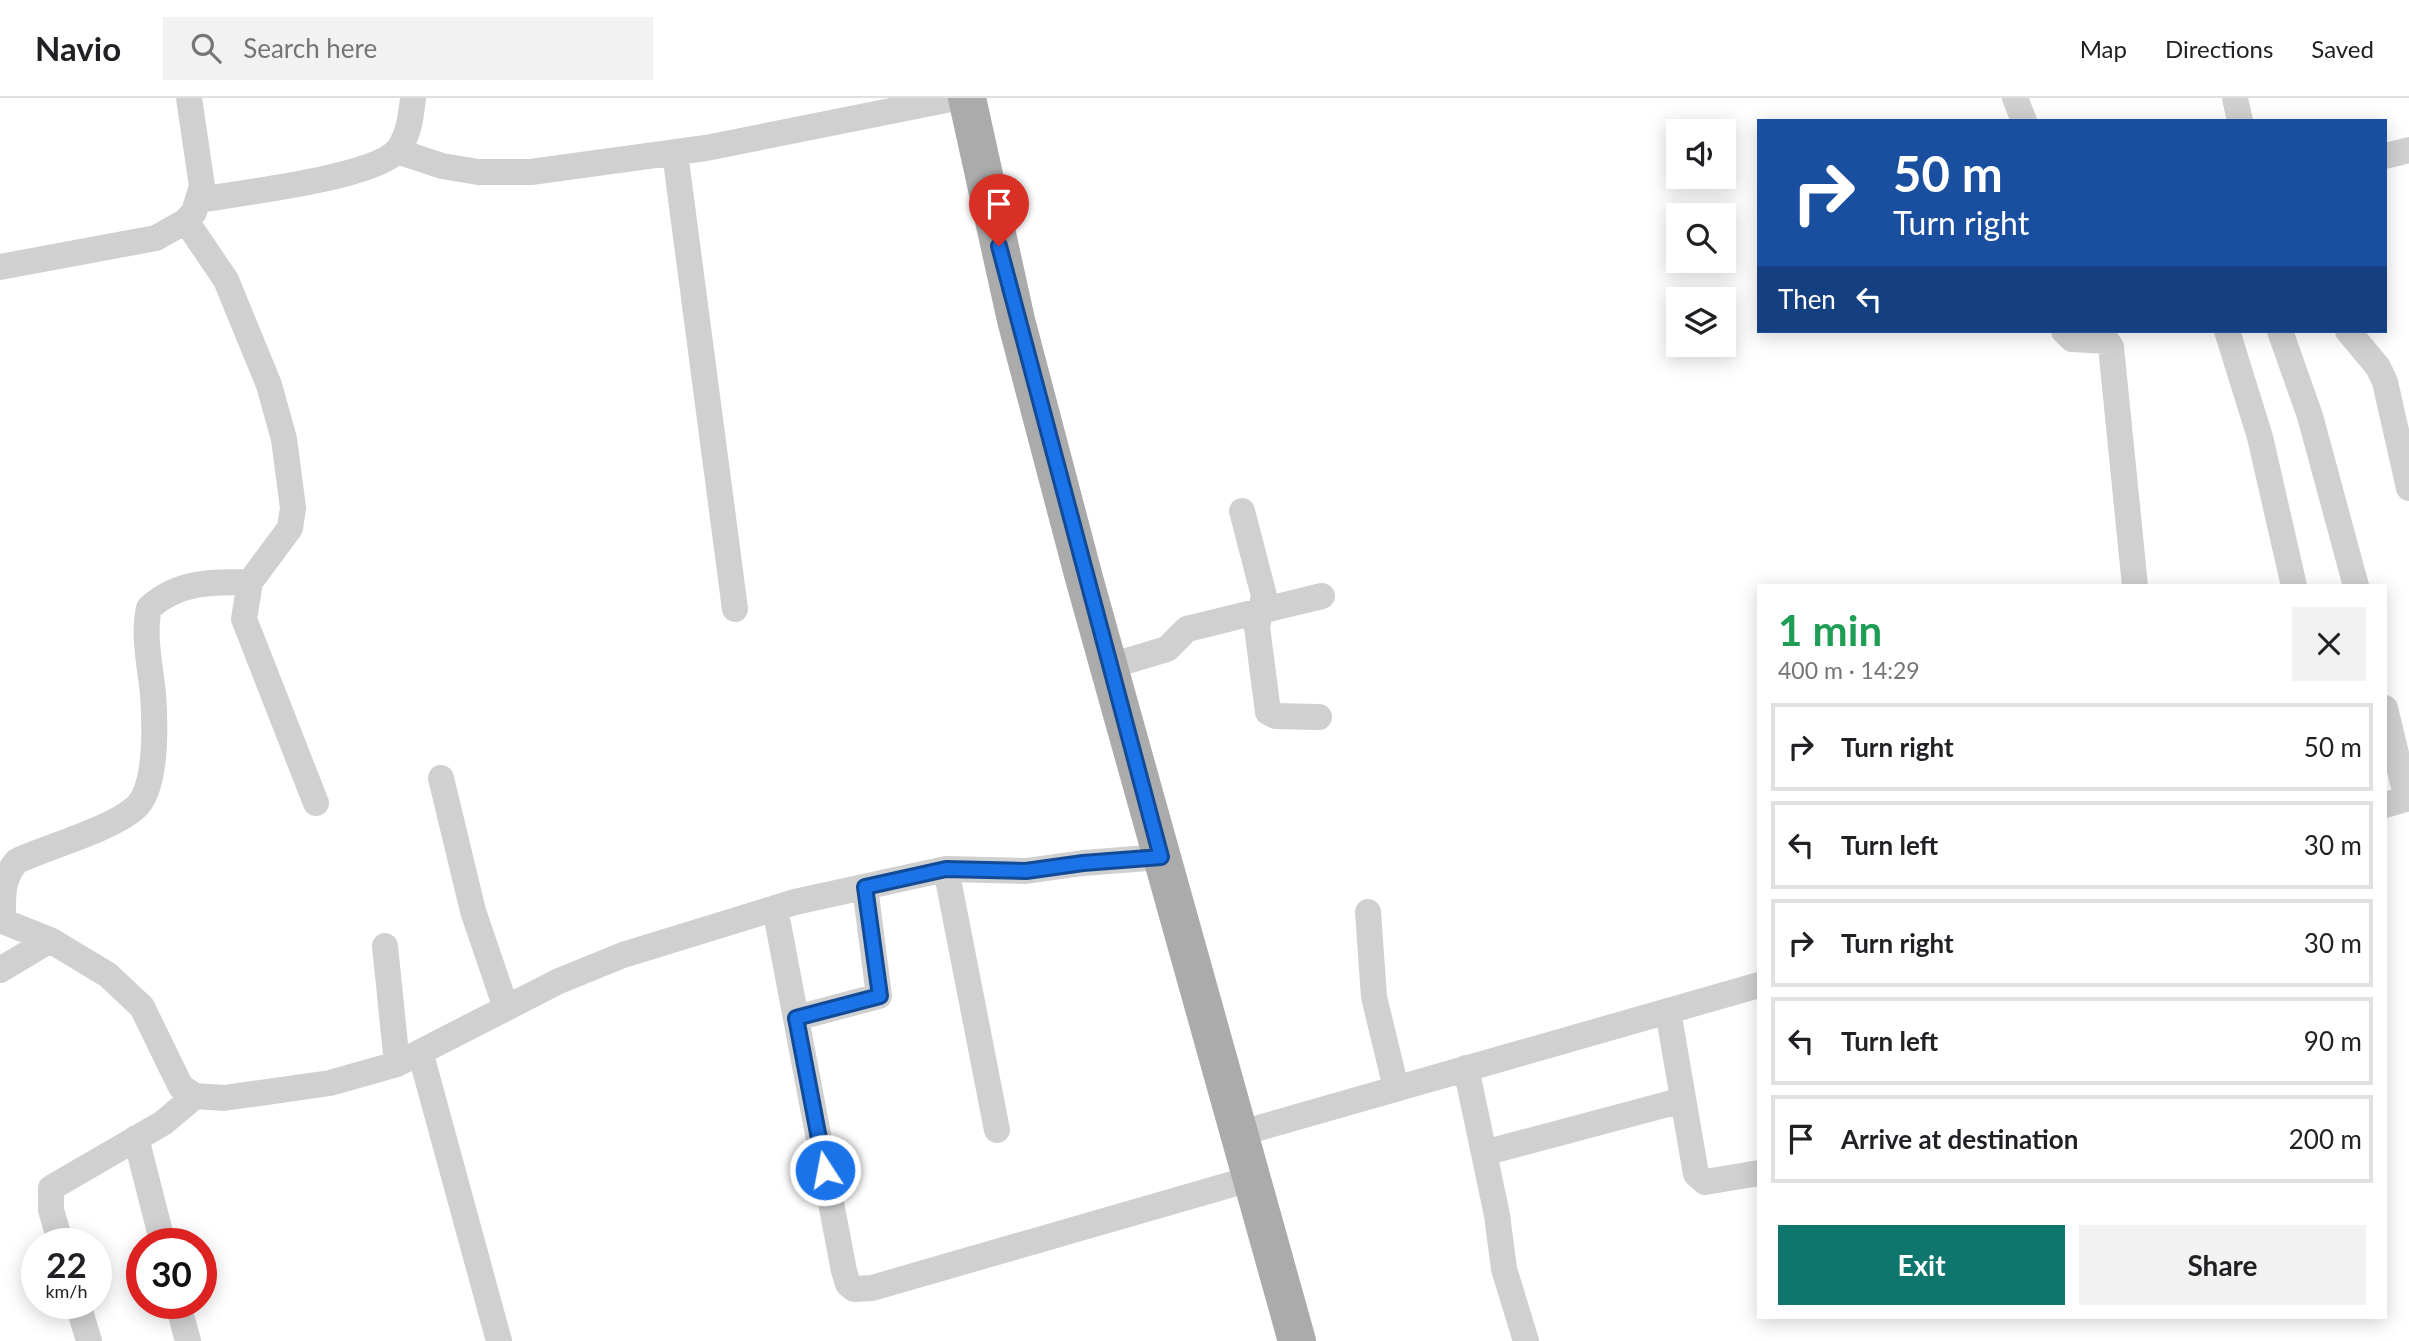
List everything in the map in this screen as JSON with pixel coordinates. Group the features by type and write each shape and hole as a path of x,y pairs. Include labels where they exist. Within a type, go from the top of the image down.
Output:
{"main road":[{"path":"967,98 1016,320 1161,857 1297,1341"}],"street":[{"path":"189,98 200,169 192,211 248,331 278,415 290,468 293,508 290,528 250,582 244,619 316,803"},
{"path":"0,267 156,238 192,211 344,174 381,161 397,151 411,120 413,98"},
{"path":"397,151 442,166 478,172 531,172 675,153 956,98"},
{"path":"2015,98 2023,119"},
{"path":"2235,98 2240,119"},
{"path":"2387,156 2409,150"},
{"path":"675,153 735,609"},
{"path":"2066,333 2072,340 2101,339 2107,341 2111,347 2135,584"},
{"path":"2228,333 2260,437 2294,584"},
{"path":"2281,333 2310,415 2355,584"},
{"path":"2350,333 2378,367 2385,382 2409,488"},
{"path":"1242,512 1264,596 1257,627 1268,712 1276,716 1319,717"},
{"path":"250,582 200,583 175,589 149,608 146,623 154,705 154,742 144,797 135,808 116,819 17,862 8,871 3,886 2,920 50,940 125,989 142,1007 156,1030 181,1087 195,1096 224,1097 318,1084 409,1059 559,981 622,955 775,908 946,869 1026,871 1161,857"},
{"path":"1110,666 1167,649 1187,629 1322,596"},
{"path":"2387,720 2400,801"},
{"path":"441,778 473,911 506,1008"},
{"path":"946,869 997,1130"},
{"path":"796,1018 880,996 865,887"},
{"path":"775,908 844,1271 848,1284 854,1289 872,1288 1250,1179"},
{"path":"1368,912 1374,997 1396,1088"},
{"path":"0,970 50,940"},
{"path":"385,946 409,1059 499,1340"},
{"path":"1238,1134 1757,986"},
{"path":"1668,1011 1695,1167 1701,1181 1757,1173"},
{"path":"1466,1068 1504,1269 1526,1341"},
{"path":"56,1228 51,1210 51,1188 163,1123 195,1096"},
{"path":"1484,1153 1683,1100"},
{"path":"136,1138 159,1228"},
{"path":"82,1319 89,1341"},
{"path":"182,1319 188,1341"}],"route":[{"path":"825,1170 796,1018 880,996 865,887 946,869 977,867 1026,871 1161,857 1084,578 999,246"}]}
